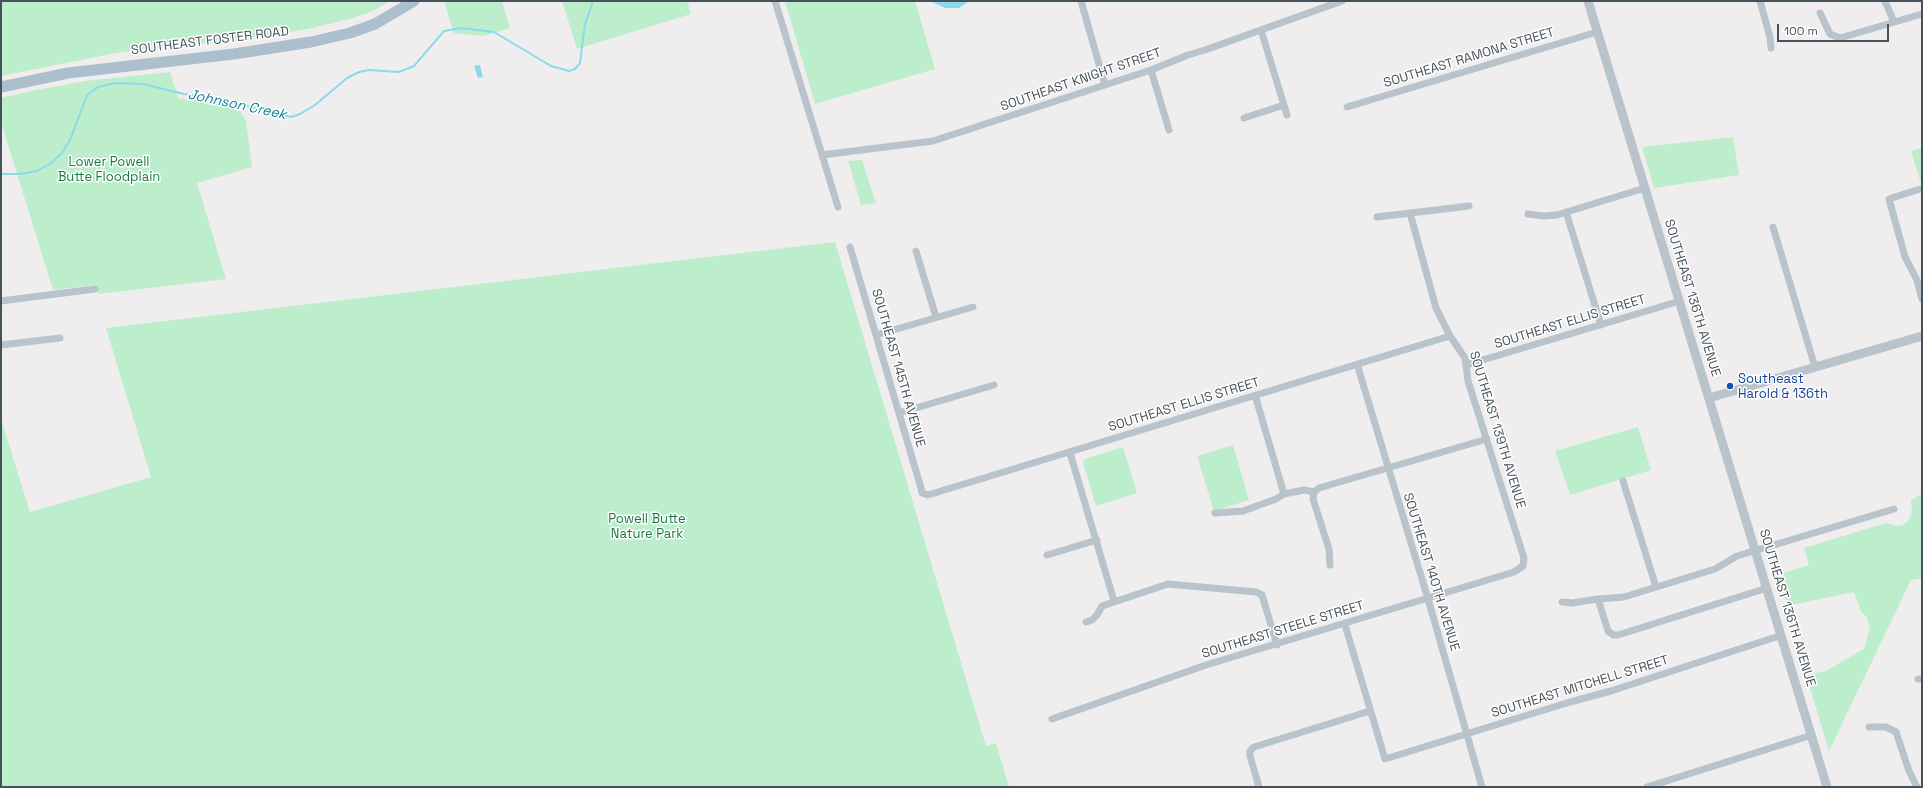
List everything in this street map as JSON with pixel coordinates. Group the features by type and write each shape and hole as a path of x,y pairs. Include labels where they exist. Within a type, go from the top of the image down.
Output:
{"main road":[{"name":"SOUTHEAST FOSTER ROAD","path":"1,87 68,73 234,54 310,42 350,33 375,24 414,1"}],"street":[{"path":"776,1 838,207"},
{"path":"1081,1 1105,85"},
{"name":"SOUTHEAST KNIGHT STREET","path":"822,155 933,141 1151,70 1188,55 1342,1"},
{"name":"SOUTHEAST 136TH AVENUE","path":"1588,1 1828,787"},
{"path":"1760,1 1770,37 1770,48"},
{"path":"1885,1 1894,22"},
{"path":"1820,13 1830,34 1834,37 1840,38 1922,14"},
{"path":"1260,30 1286,115"},
{"name":"SOUTHEAST RAMONA STREET","path":"1347,107 1597,32"},
{"path":"1151,70 1169,130"},
{"path":"1244,118 1284,105"},
{"path":"1528,214 1548,216 1566,212 1645,188"},
{"path":"1920,189 1889,199 1905,256 1917,280 1922,299"},
{"path":"1377,216 1469,206"},
{"path":"1566,212 1601,325"},
{"name":"SOUTHEAST 139TH AVENUE","path":"1410,213 1436,308 1450,336 1463,355 1467,377 1524,558 1522,566"},
{"path":"1773,227 1815,367"},
{"name":"SOUTHEAST 145TH AVENUE","path":"850,246 921,488 925,495"},
{"path":"916,251 936,317"},
{"path":"1,301 95,289"},
{"name":"SOUTHEAST ELLIS STREET","path":"1466,365 1680,301"},
{"path":"876,335 973,306"},
{"name":"SOUTHEAST ELLIS STREET","path":"925,495 1070,453 1450,336"},
{"path":"1709,398 1922,336"},
{"path":"1,345 60,338"},
{"name":"SOUTHEAST 140TH AVENUE","path":"1356,364 1428,599 1482,787"},
{"path":"899,413 994,385"},
{"path":"1255,395 1284,494"},
{"path":"1330,565 1329,549 1313,499 1314,492 1319,488 1487,439"},
{"path":"1070,453 1114,601"},
{"path":"1623,482 1656,587"},
{"path":"1216,513 1243,511 1276,499 1284,494 1304,490 1314,492"},
{"path":"1562,602 1582,602 1624,597 1715,569 1737,556 1894,509"},
{"path":"1047,555 1097,540"},
{"name":"SOUTHEAST STEELE STREET","path":"1052,719 1206,665 1428,599 1514,572 1522,566"},
{"path":"1086,622 1092,620 1097,615 1102,606 1168,584 1256,592 1262,595 1277,645"},
{"path":"1598,599 1608,631 1613,635 1618,635 1767,588"},
{"path":"1259,787 1250,758 1251,750 1256,746 1370,711 1344,625"},
{"name":"SOUTHEAST MITCHELL STREET","path":"1370,711 1385,759 1577,700 1612,691 1776,637 1782,637"},
{"path":"1870,727 1886,727 1896,732 1909,771 1917,787"},
{"path":"1647,787 1812,735"}],"green space":[{"path":"1,1 390,1 373,11 353,18 308,29 227,41 121,52 1,76"},
{"path":"444,1 502,1 510,28 483,36 454,33"},
{"path":"562,1 687,1 691,14 577,49"},
{"path":"785,1 915,1 935,69 815,104"},
{"name":"Lower Powell Butte Floodplain","path":"170,72 178,98 239,108 246,121 252,167 197,183 226,279 98,294 95,285 53,290 1,122 1,98 85,81"},
{"path":"1733,137 1739,175 1654,188 1642,147"},
{"path":"1922,148 1922,186 1911,151"},
{"path":"862,160 876,203 861,205 848,161"},
{"name":"Powell Butte Nature Park","path":"835,242 986,746 996,743 1009,787 1,787 1,419 30,512 151,477 106,328"},
{"path":"1638,427 1651,470 1570,495 1555,451"},
{"path":"1233,445 1249,500 1214,511 1197,456"},
{"path":"1123,447 1137,493 1096,506 1083,462 1085,459"},
{"path":"1922,494 1922,578 1911,580 1829,751 1806,675 1826,671 1864,649 1870,627 1866,616 1861,612 1854,592 1787,606 1777,575 1809,565 1804,548 1886,523 1896,526 1903,525 1908,521 1912,513 1911,500"}],"water":[{"path":"930,1 969,1 959,8 945,8"},
{"path":"480,65 483,77 478,78 474,66"}],"waterway":[{"name":"Johnson Creek","path":"1,174 20,174 37,171 51,163 62,153 71,138 87,95 98,87 115,83 143,84 184,94 215,98 291,117 300,114 315,105 347,78 359,72 369,70 399,72 414,66 444,31 461,28 494,32 551,66 569,71 575,69 580,63 585,24 593,1"}],"place":[{"name":"Southeast Harold & 136th","path":"1730,386"}]}
